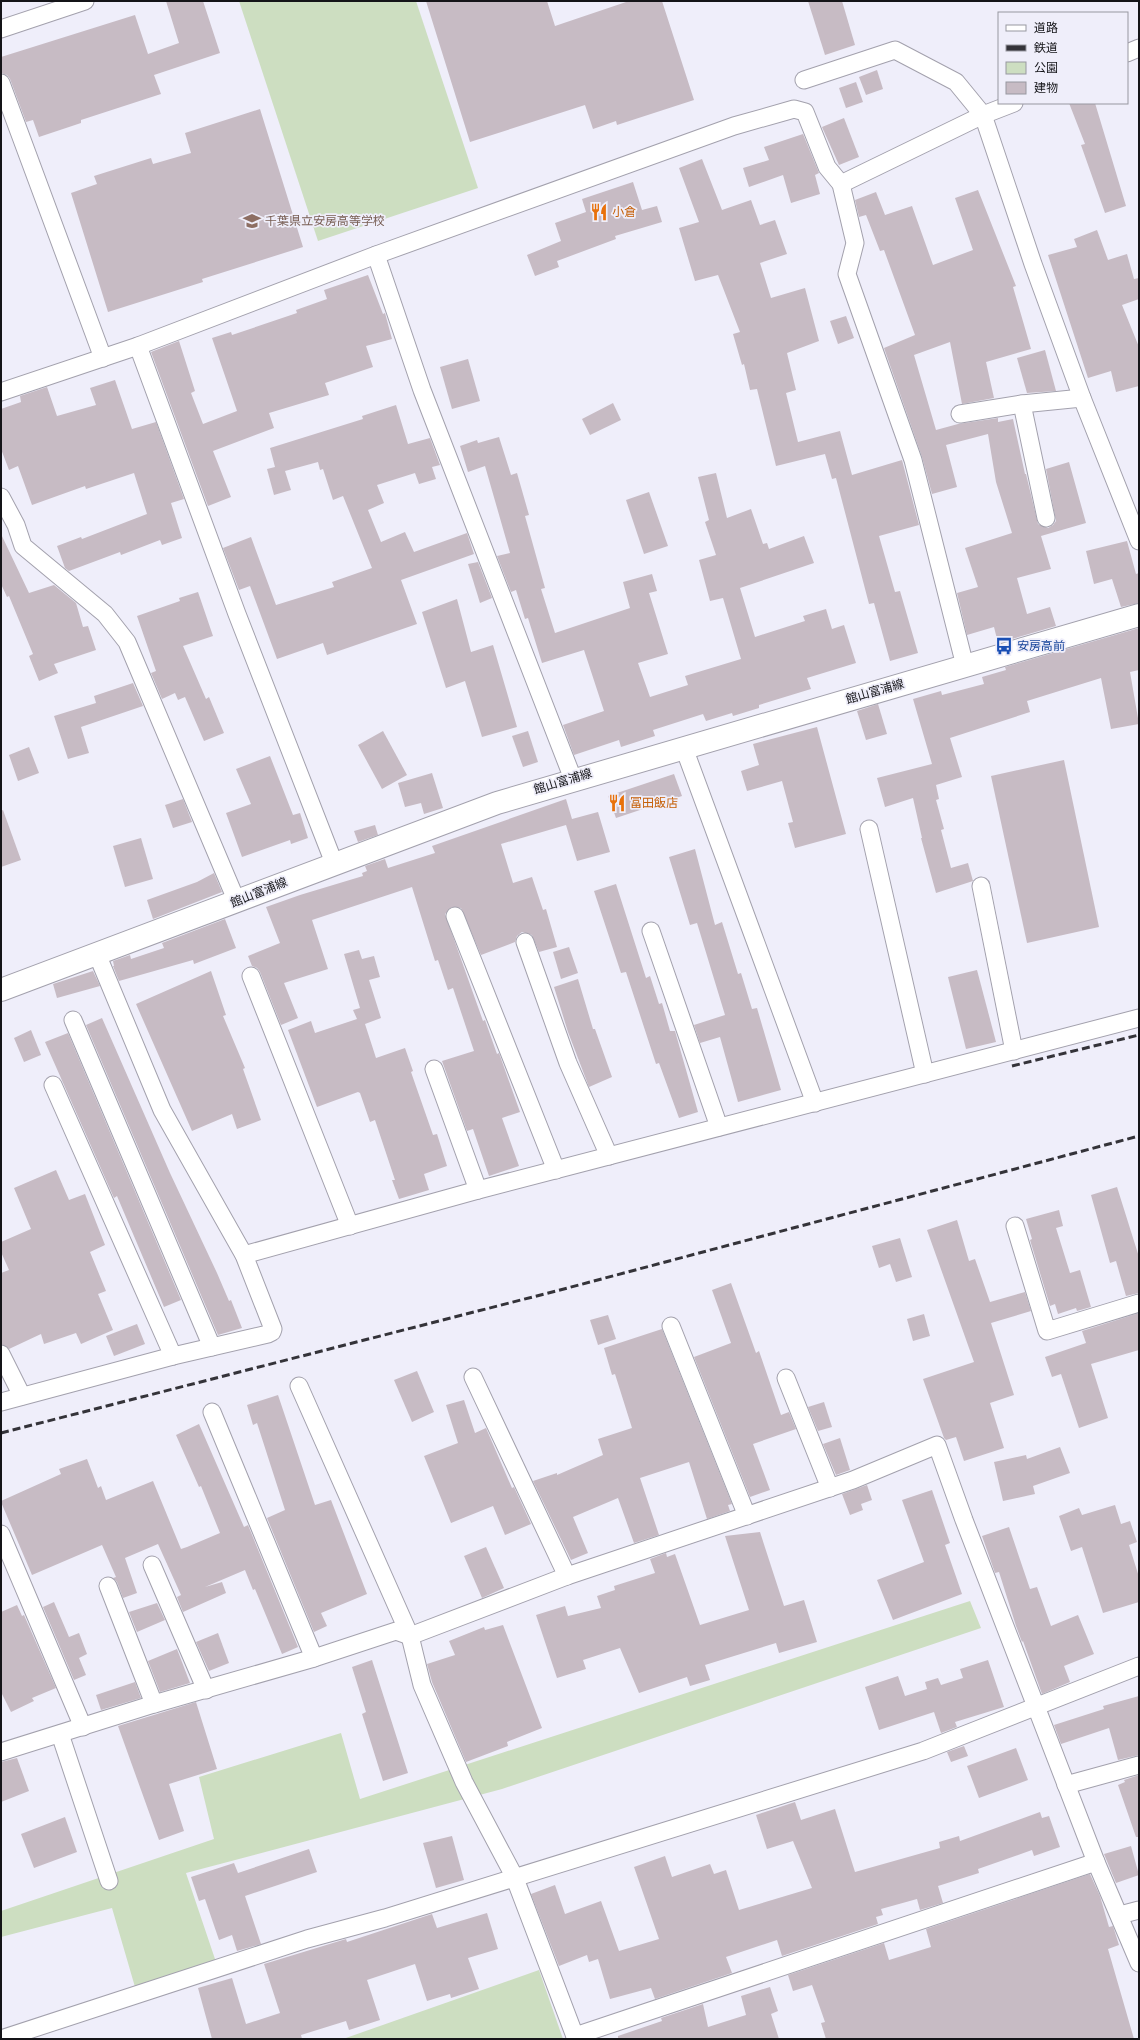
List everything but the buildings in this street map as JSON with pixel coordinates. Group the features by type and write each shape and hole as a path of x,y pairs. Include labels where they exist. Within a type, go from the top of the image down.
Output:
{"main road":[{"name":"館山富浦線","path":"1,990 237,902 334,863 497,803 573,779 1139,615"}],"street":[{"path":"1,29 85,1"},
{"path":"1128,53 1139,48"},
{"path":"804,80 895,50 956,82 983,115 1033,264 1082,398 1139,542"},
{"path":"1,83 103,358"},
{"path":"841,184 983,115 1011,104"},
{"path":"1,392 138,346 376,255 734,126 794,109 805,112 827,167 841,184 855,242 847,274 913,460 965,666"},
{"path":"376,255 422,390 573,779"},
{"path":"138,346 237,614 334,863"},
{"path":"960,414 1022,404 1082,398"},
{"path":"1022,404 1046,518"},
{"path":"1,497 16,526 23,546 104,614 127,642 237,902"},
{"path":"684,748 815,1102"},
{"path":"868,829 925,1074"},
{"path":"981,886 1014,1051"},
{"path":"455,916 556,1170"},
{"path":"651,930 719,1128"},
{"path":"525,942 568,1063 609,1156"},
{"path":"1,1402 174,1356 272,1332 273,1329 244,1255 162,1110 97,954"},
{"path":"252,976 350,1226"},
{"path":"244,1255 478,1190 1139,1018"},
{"path":"73,1020 212,1347"},
{"path":"434,1069 478,1190"},
{"path":"53,1085 174,1356"},
{"path":"1015,1226 1047,1331 1139,1304"},
{"path":"671,1326 747,1516"},
{"path":"1,1354 22,1396"},
{"path":"473,1376 567,1576"},
{"path":"786,1378 830,1488"},
{"path":"298,1386 410,1636 422,1685 464,1782 514,1876 575,2037 1096,1862"},
{"path":"212,1412 314,1658"},
{"path":"2,1748 60,1734 154,1704 314,1658 396,1631 410,1636 567,1576 853,1480 937,1445 1035,1706 1096,1862 1120,1915 1139,1963"},
{"path":"1,1534 83,1727"},
{"path":"152,1565 206,1690"},
{"path":"108,1586 154,1704"},
{"path":"1,2039 307,1939 385,1918 514,1876 923,1751 1139,1666"},
{"path":"60,1734 109,1881"},
{"path":"1066,1785 1139,1764"},
{"path":"1120,1915 1139,1910"}],"green space":[{"path":"239,1 416,1 478,188 318,241"},
{"path":"970,1601 981,1628 502,1789 186,1873 216,1962 135,1987 112,1908 1,1937 1,1911 214,1839 199,1777 341,1733 360,1799"},
{"path":"539,1970 563,2039 343,2039"}],"railway":[{"path":"1012,1066 1139,1035"},
{"path":"1,1433 560,1290 1139,1136"}],"place":[{"name":"小倉","path":"599,212"},
{"name":"千葉県立安房高等学校","path":"252,221"},
{"name":"安房高前","path":"1004,646"},
{"name":"冨田飯店","path":"617,803"}]}
